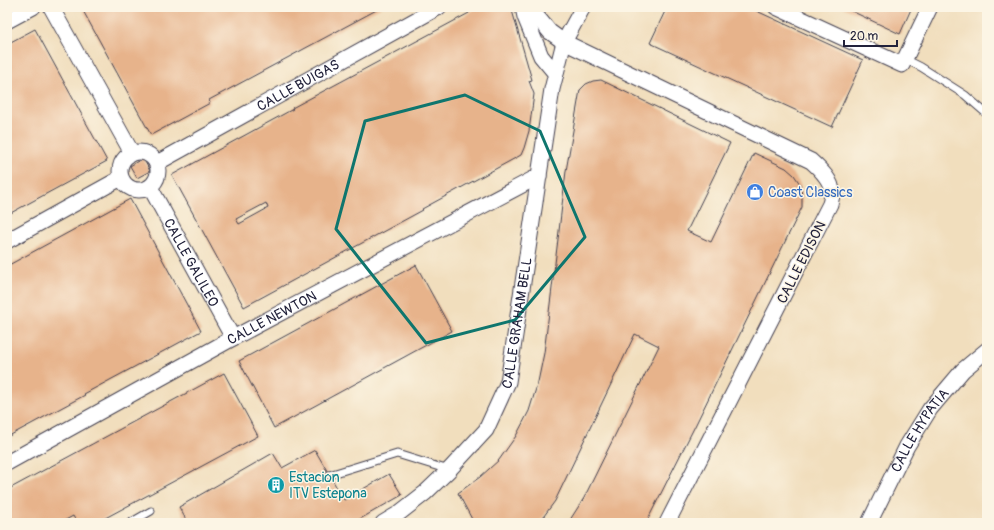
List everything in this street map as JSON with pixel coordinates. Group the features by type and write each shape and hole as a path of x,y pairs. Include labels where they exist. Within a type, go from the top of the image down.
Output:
{"street":[{"path":"7,21 33,7"},
{"path":"51,7 132,153"},
{"name":"CALLE BUIGAS","path":"157,163 439,7"},
{"path":"522,7 524,17 541,56 556,74"},
{"path":"529,7 550,32 564,42"},
{"name":"CALLE GRAHAM BELL","path":"383,523 398,514 425,493 450,470 486,430 508,382 552,89 564,42 583,7"},
{"path":"776,7 903,62 930,7"},
{"name":"CALLE EDISON","path":"564,42 811,162 821,170 828,181 832,192 830,204 667,523"},
{"path":"144,152 149,154 157,163 158,174 154,184 143,190 130,188 121,178 120,172 123,160 132,153 144,152"},
{"name":"CALLE NEWTON","path":"7,463 233,338 539,176"},
{"path":"7,241 121,178"},
{"name":"CALLE GALILEO","path":"150,187 233,338"},
{"name":"CALLE HYPATIA","path":"869,523 908,446 930,409 963,370 987,350"}],"lane":[{"path":"903,62 921,67 965,95 987,114"},
{"path":"329,475 397,454 450,470"},
{"path":"130,523 151,511"}],"highlighted area":[{"path":"465,95 540,131 585,237 515,320 426,343 336,229 365,121"}],"building":[{"path":"81,7 382,7 209,100 210,103 151,135"},
{"path":"478,7 511,7 532,80 529,81 534,94 529,131 521,155 244,307 172,175","holes":["266,203 268,208 239,224 236,219"]},
{"path":"667,7 748,7 863,60 832,127 650,43"},
{"path":"843,7 912,7 900,34"},
{"path":"35,29 107,161 7,215 7,44"},
{"path":"601,80 730,143 687,231 711,242 754,153 786,168 794,175 800,184 802,207 646,523 568,523 584,498 659,346 635,334 555,501 541,520 538,523 474,523 458,493 480,477 499,460 516,436 529,411 538,382 544,353 566,171 580,90 586,84"},
{"path":"143,158 150,171 137,178 130,166"},
{"path":"130,199 201,331 7,437 7,266"},
{"path":"416,265 452,331 274,428 239,361"},
{"path":"224,373 258,436 96,523 77,523 73,516 60,523 7,523 7,490"},
{"name":"Estacion ITV Estepona","path":"315,450 344,500 389,474 402,495 353,523 188,523 179,507 273,453 282,468"}],"place":[{"name":"Coast Classics","path":"755,192"},
{"name":"Estacion ITV Estepona","path":"276,485"}]}
